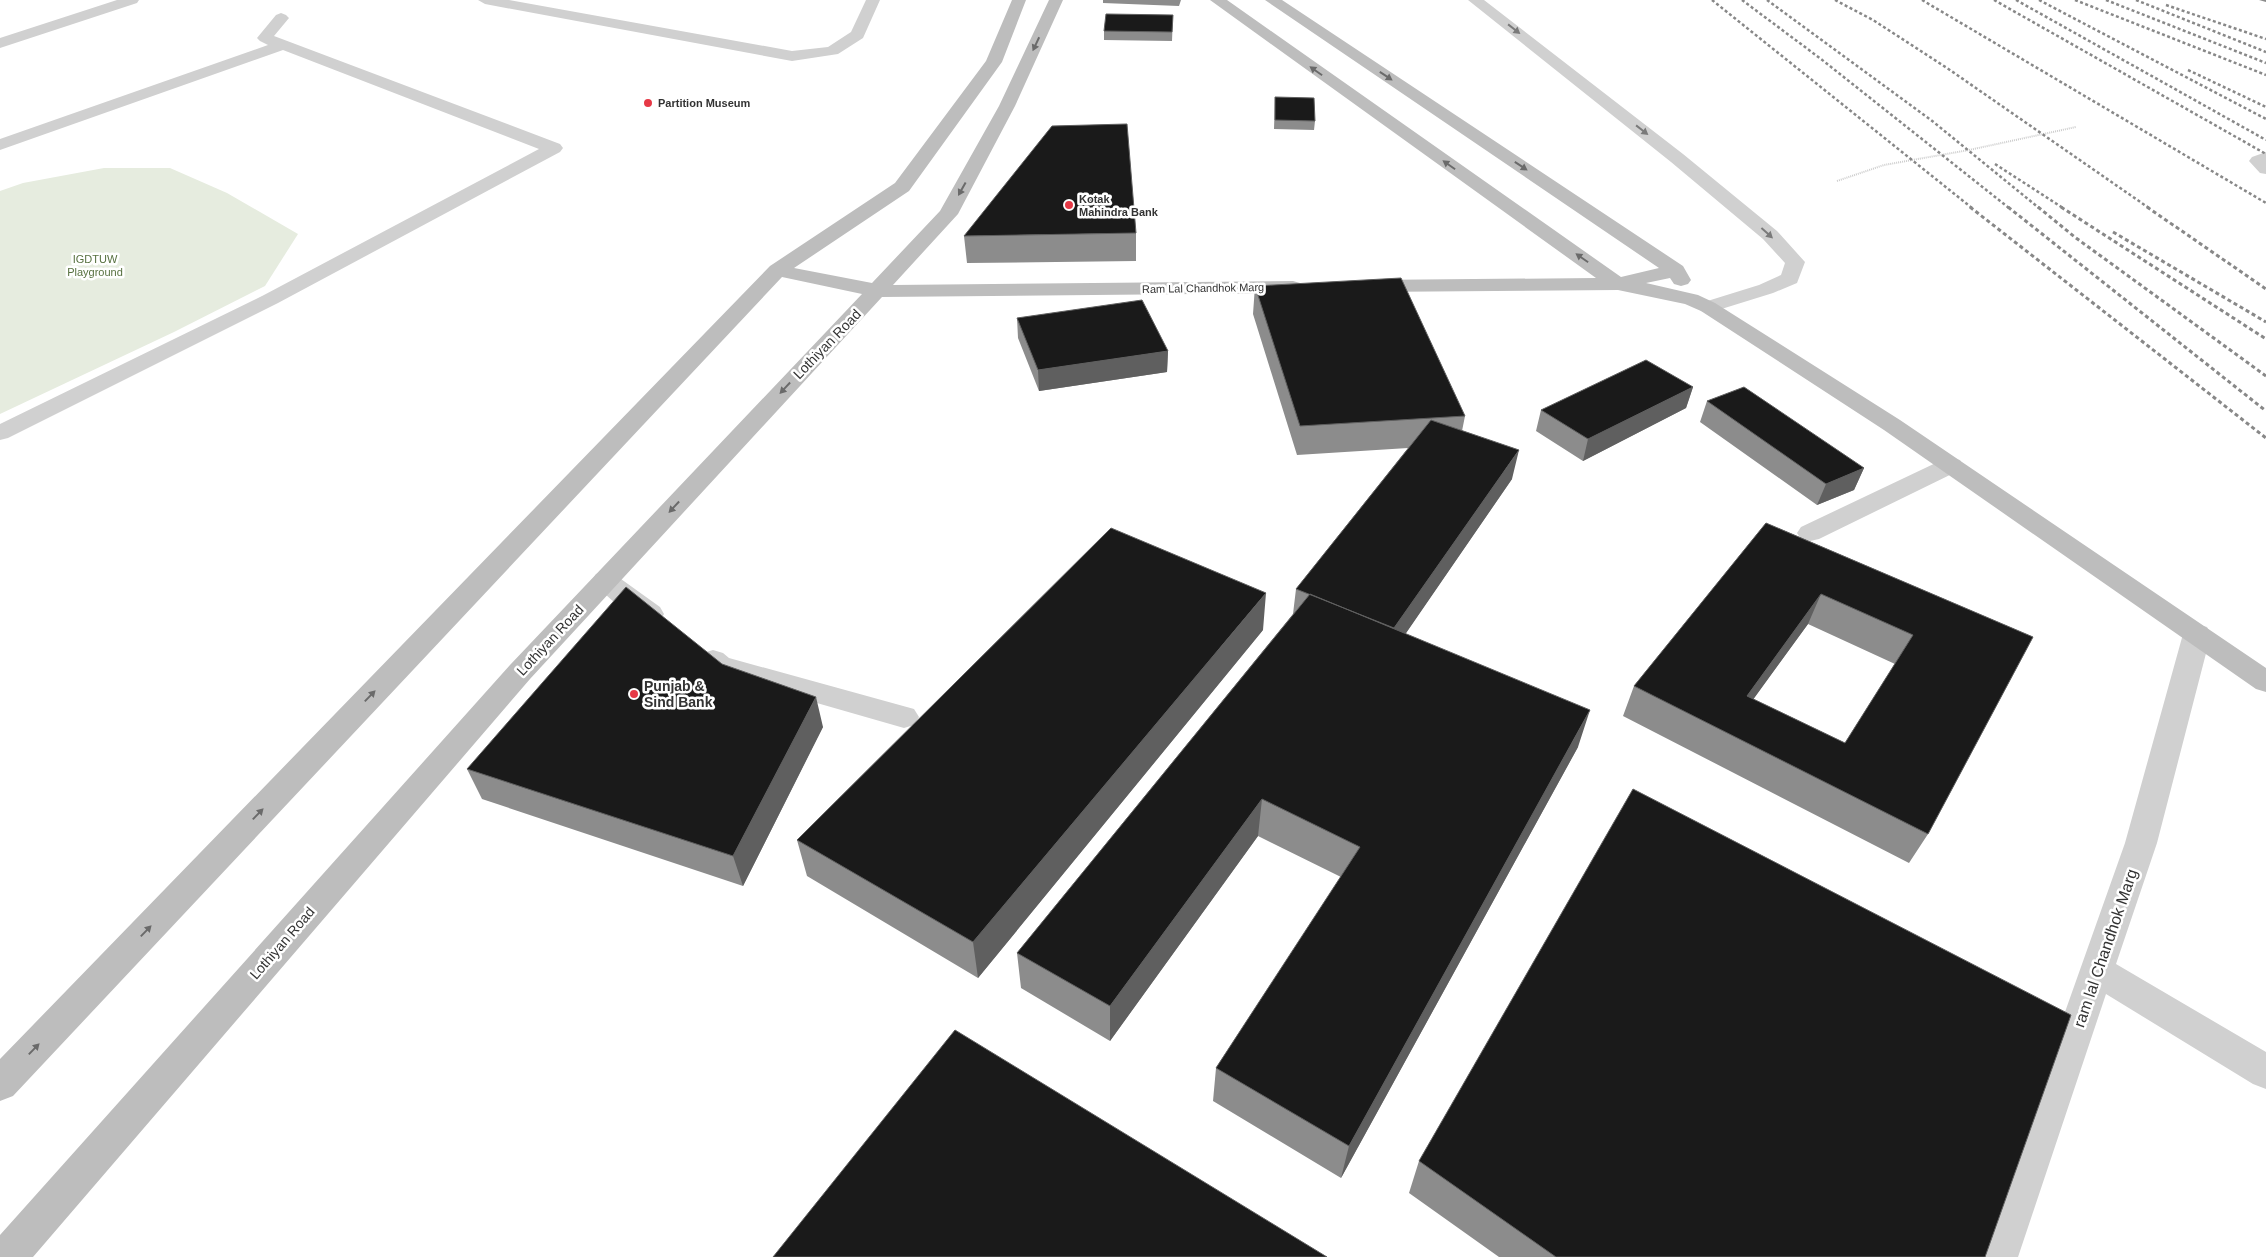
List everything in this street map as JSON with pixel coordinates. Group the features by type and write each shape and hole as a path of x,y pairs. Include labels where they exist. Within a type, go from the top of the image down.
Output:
{"main road":[{"path":"0,1084 777,270 902,187 994,62 1019,0"},
{"name":"Lothiyan Road","path":"6,1257 520,672 948,214 1007,106 1056,0"},
{"path":"1217,0 1618,284 1699,303 1892,425 2266,682"},
{"path":"1272,0 1676,270 1699,303"},
{"name":"Ram Lal Chandhok Marg","path":"777,270 878,291 1312,287"},
{"path":"1351,287 1618,284 1676,270"}],"street":[{"path":"0,43 132,0"},
{"path":"485,0 792,56 832,51 858,35 873,0"},
{"path":"1475,0 1691,170 1770,235 1795,262 1790,279 1766,289 1699,303"},
{"path":"0,433 270,299 554,148 265,38 281,18"},
{"path":"0,145 282,45"},
{"path":"2266,157 2258,161 2266,169"},
{"path":"1810,533 1951,465"},
{"path":"606,580 719,665 904,717"},
{"name":"ram lal Chandhok Marg","path":"1998,1257 2141,842 2197,634"},
{"path":"2097,970 2266,1072"}],"path":[{"path":"1837,181 1884,165 1969,150 2076,127"}],"green space":[{"name":"IGDTUW Playground","path":"104,168 170,168 227,193 298,234 265,286 174,332 0,414 0,191 23,183"}],"building":[{"path":"1106,14 1173,15 1172,32 1104,31"},
{"path":"1275,97 1314,98 1315,121 1275,120"},
{"path":"1127,124 1136,233 964,236 1052,126"},
{"path":"1401,278 1465,416 1300,426 1255,286"},
{"path":"1142,300 1168,351 1038,370 1017,318"},
{"path":"1646,360 1693,387 1588,439 1541,410"},
{"path":"1744,387 1864,468 1826,484 1707,401"},
{"path":"1431,420 1519,450 1394,628 1296,589"},
{"path":"1766,523 2033,637 1928,834 1634,686","holes":["1821,594 1913,635 1845,743 1747,696"]},
{"path":"1111,528 1266,593 973,942 797,840"},
{"path":"626,587 722,664 816,697 733,856 467,769"},
{"path":"1310,594 1590,710 1349,1146 1216,1068 1360,847 1262,799 1110,1006 1017,953"},
{"path":"1633,789 2071,1015 1985,1257 1556,1257 1419,1161"},
{"path":"955,1030 1327,1257 773,1257"}],"railway":[{"path":"1712,0 1972,208"},
{"path":"1742,0 1821,59 2009,208"},
{"path":"1767,0 1931,120 2039,208"},
{"path":"1835,0 1873,20 1947,68 2149,208"},
{"path":"1922,0 2266,203"},
{"path":"1994,0 2266,154"},
{"path":"2016,0 2266,140"},
{"path":"2039,0 2266,119"},
{"path":"2075,0 2266,75"},
{"path":"2106,0 2266,63"},
{"path":"2136,0 2266,52"},
{"path":"2166,5 2266,39"},
{"path":"2188,70 2266,107"},
{"path":"1995,164 2063,208"},
{"path":"1970,207 2266,438"},
{"path":"2008,207 2266,411"},
{"path":"2038,207 2076,238 2266,376"},
{"path":"2061,207 2266,339"},
{"path":"2147,207 2266,289"},
{"path":"2113,232 2266,322"}],"place":[{"name":"Partition Museum","path":"648,103"},
{"name":"Kotak Mahindra Bank","path":"1069,205"},
{"name":"Punjab & Sind Bank","path":"634,694"}]}
